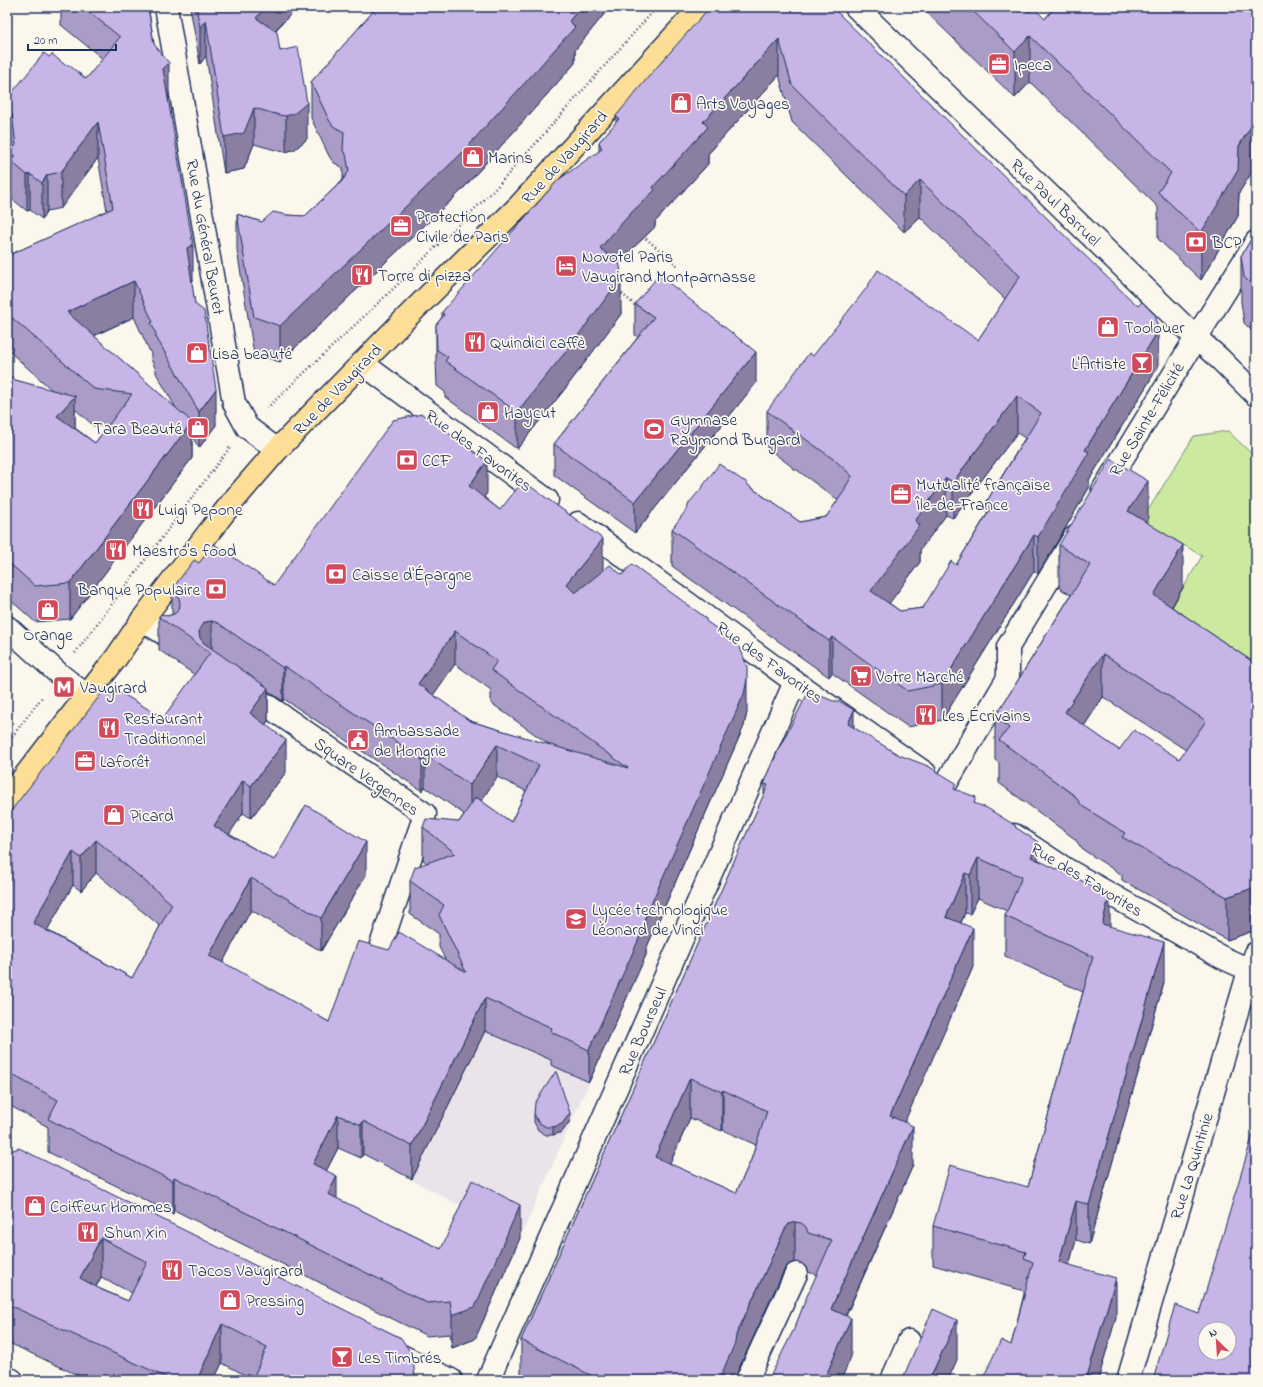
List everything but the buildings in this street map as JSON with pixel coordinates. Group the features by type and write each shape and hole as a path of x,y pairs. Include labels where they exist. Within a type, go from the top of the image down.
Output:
{"main road":[{"name":"Rue de Vaugirard","path":"7,799 116,658 142,620 233,501 277,450 520,205 701,7"}],"street":[{"name":"Rue du Général Beuret","path":"166,7 234,403 247,427 277,450"},
{"name":"Rue Paul Barruel","path":"856,7 1256,395"},
{"name":"Rue Sainte-Félicité","path":"944,787 1008,678 1008,648 1090,511 1256,242"},
{"name":"Rue des Favorites","path":"362,363 796,682 963,800"},
{"path":"142,620 168,636"},
{"path":"7,627 59,674 87,696"},
{"name":"Square Vergennes","path":"224,675 425,814 378,954"},
{"name":"Rue Bourseul","path":"488,1380 796,682"},
{"name":"Rue des Favorites","path":"1001,826 1064,868 1221,957 1254,966"},
{"name":"Rue La Quintinie","path":"1128,1380 1254,966"},
{"path":"747,1380 796,1274"},
{"path":"369,1340 440,1377"},
{"path":"892,1380 909,1341"},
{"path":"7,1378 12,1380"}],"path":[{"name":"Rue de Vaugirard","path":"262,412 385,296 495,189 656,7"},
{"path":"643,236 678,266"},
{"path":"616,289 638,308"},
{"path":"71,658 233,443"},
{"path":"7,680 13,685"},
{"path":"7,742 44,694"}],"shaded area":[{"name":"Lycée technologique Léonard de Vinci","path":"747,699 747,712 744,726 644,953 646,955 520,1238 375,1160 426,1055"}],"green space":[{"path":"1228,431 1256,458 1256,706 1154,638 1202,556 1142,520 1194,436"}],"place":[{"name":"Ipeca","path":"999,64"},
{"name":"Arts Voyages","path":"681,103"},
{"name":"Marins","path":"473,157"},
{"name":"Protection Civile de Paris","path":"401,226"},
{"name":"BCP","path":"1196,242"},
{"name":"Novotel Paris Vaugirand Montparnasse","path":"566,266"},
{"name":"Torre di pizza","path":"362,275"},
{"name":"Toolouer","path":"1108,327"},
{"name":"Quindici caffè","path":"475,342"},
{"name":"Lisa beauté","path":"197,353"},
{"name":"L'Artiste","path":"1142,363"},
{"name":"Haycut","path":"488,412"},
{"name":"Tara Beauté","path":"198,428"},
{"name":"Gymnase Raymond Burgard","path":"654,429"},
{"name":"CCF","path":"407,460"},
{"name":"Mutualité française Île-de-France","path":"901,494"},
{"name":"Luigi Pepone","path":"143,509"},
{"name":"Maestro's food","path":"116,550"},
{"name":"Caisse d'Épargne","path":"336,574"},
{"name":"Banque Populaire","path":"216,589"},
{"name":"Orange","path":"48,610"},
{"name":"Votre Marché","path":"861,676"},
{"name":"Vaugirard","path":"64,687"},
{"name":"Les Écrivains","path":"926,715"},
{"name":"Restaurant Traditionnel","path":"109,728"},
{"name":"Ambassade de Hongrie","path":"358,740"},
{"name":"Laforêt","path":"85,761"},
{"name":"Picard","path":"114,815"},
{"name":"Lycée technologique Léonard de Vinci","path":"576,919"},
{"name":"Coiffeur Hommes","path":"35,1206"},
{"name":"Shun Xin","path":"88,1232"},
{"name":"Tacos Vaugirard","path":"172,1270"},
{"name":"Pressing","path":"230,1300"},
{"name":"Les Timbrés","path":"342,1357"}]}
